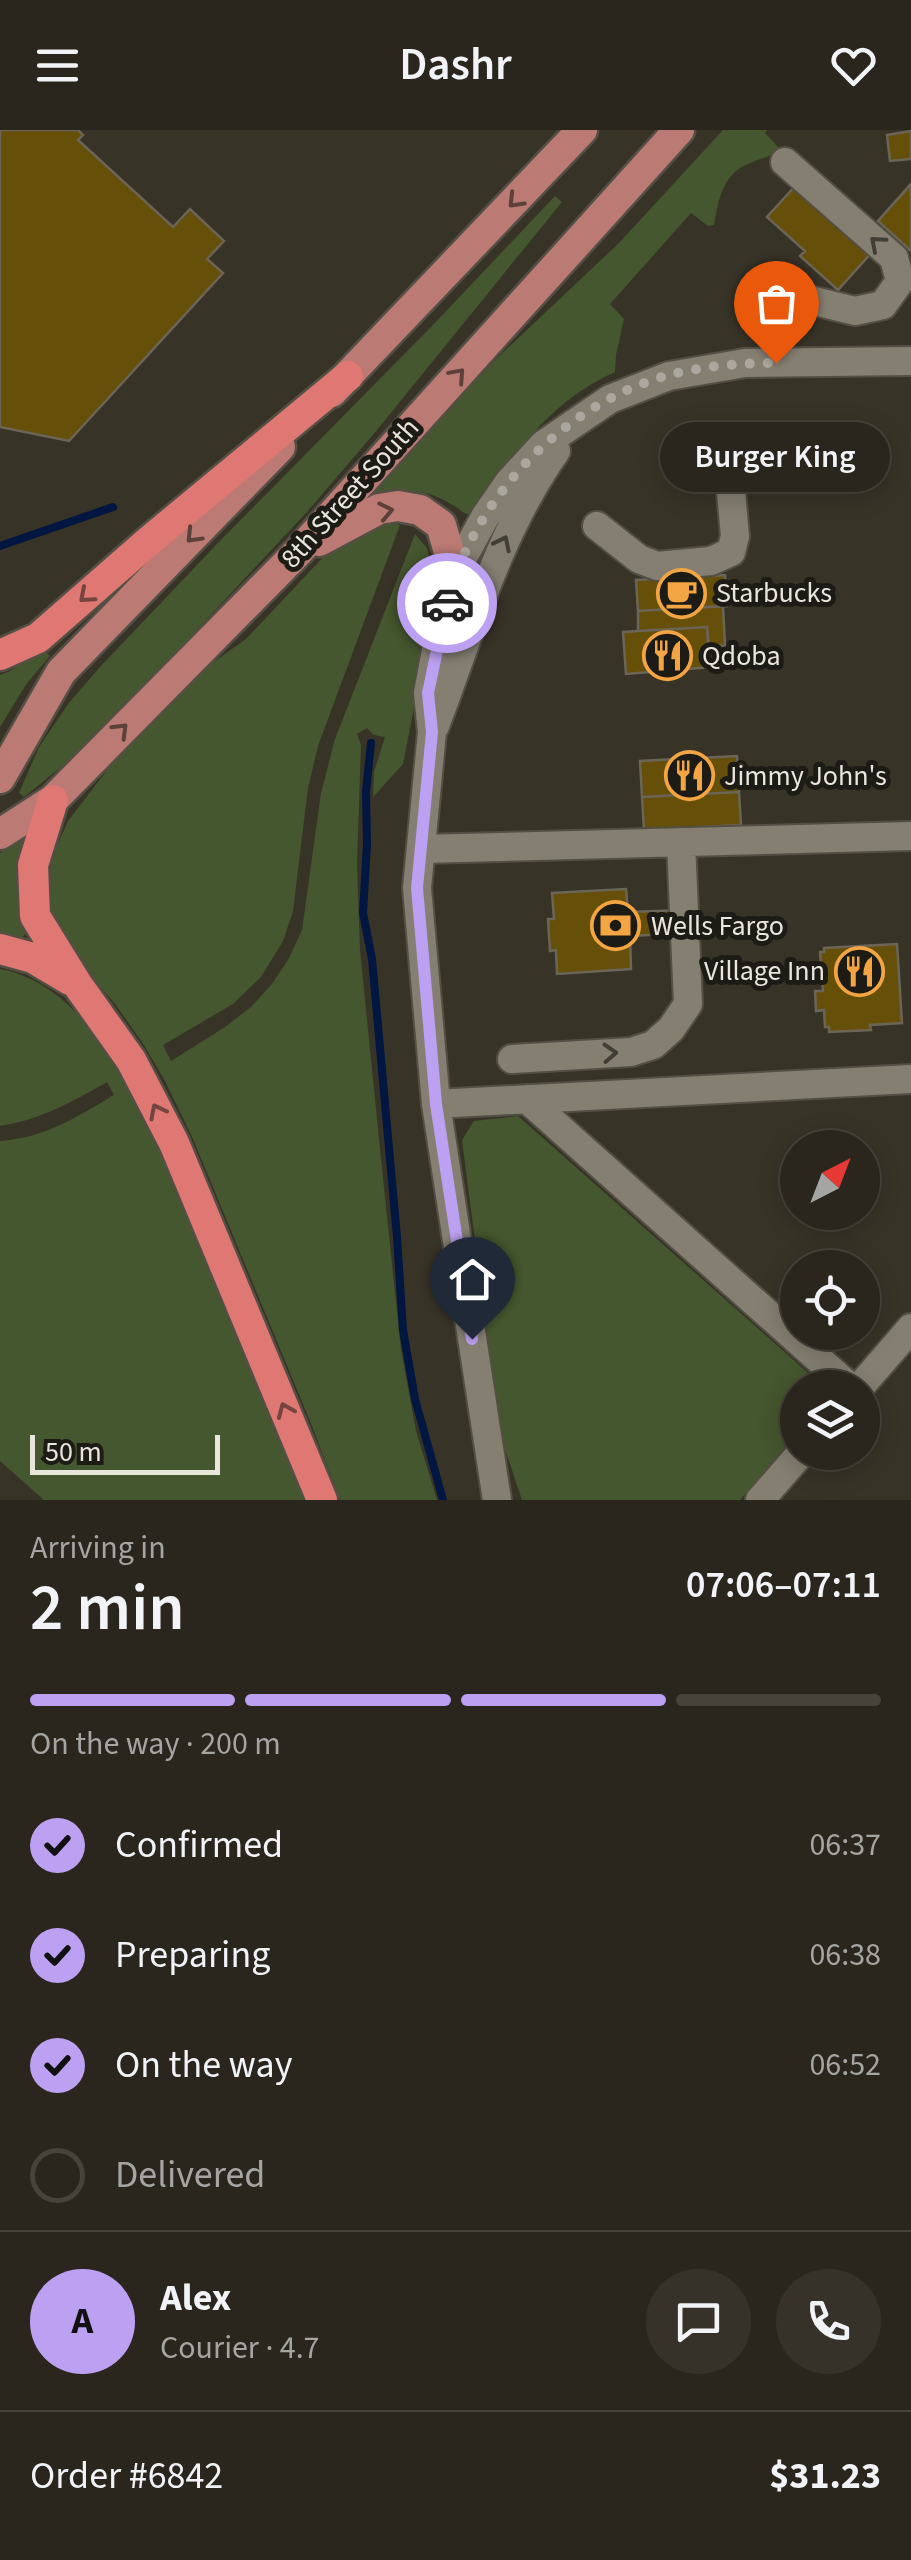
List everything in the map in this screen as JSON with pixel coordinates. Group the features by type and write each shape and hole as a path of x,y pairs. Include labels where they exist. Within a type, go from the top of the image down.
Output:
{"highway":[{"path":"0,655 38,638 348,376"},
{"path":"53,800 32,864 35,916 131,1060 174,1143 322,1500"},
{"path":"0,949 33,958 77,984"}],"main road":[{"path":"0,778 62,672 582,130"},
{"name":"8th Street South","path":"0,834 53,800 299,551 679,130"},
{"path":"299,551 380,509 398,506 420,510 441,525 455,572"}],"street":[{"path":"785,162 894,258 900,281 883,305 855,312 794,296"},
{"path":"497,1500 436,1104 417,888 432,732 428,693 455,572 509,482 544,444 610,399 668,376 745,363 911,361"},
{"path":"432,732 497,556 522,504 579,420"},
{"path":"596,526 639,559 657,566 712,561 731,552 735,536 728,459"},
{"path":"422,848 911,836"},
{"path":"512,1059 631,1052 652,1045 671,1029 688,1004 681,842"},
{"path":"436,1104 911,1079"},
{"path":"527,1099 831,1370"},
{"path":"875,1370 911,1328"},
{"path":"760,1500 786,1470"}],"green space":[{"path":"723,130 767,130 765,133 781,150 733,174 723,188 714,225 708,226 691,213 610,304 624,319 615,372 591,384 551,415 517,452 473,516 424,493 395,491 376,495 373,491 497,358 619,243"},
{"path":"555,196 562,202 307,512 71,759 24,797 19,793 39,747 68,704 100,667"},
{"path":"388,521 400,525 318,746 308,788 293,911 283,941 261,977 233,1004 163,1045 171,1061 225,1027 251,1007 289,958 302,930 321,793 335,739 415,534 427,548 434,576 434,605 403,764 373,797 374,772 385,737 374,735 367,728 357,734 361,745 357,864 360,950 401,1350 416,1431 437,1500 340,1500 193,1139 165,1081 115,1004 70,951 51,911 51,865 57,846 68,821 111,765 194,676 246,639 330,550 349,536"},
{"path":"43,649 50,656 27,683 0,727 0,675"},
{"path":"23,841 19,898 28,931 22,938 0,932 0,853"},
{"path":"0,969 32,980 71,1007 130,1091 171,1174 307,1500 44,1500 0,1461 0,1141 46,1131 114,1095 107,1082 43,1115 0,1126"},
{"path":"518,1116 805,1370 780,1370 780,1453 740,1500 522,1500 500,1434 462,1140 474,1121"}],"building":[{"path":"0,130 78,130 83,135 78,140 173,227 190,209 224,241 207,259 223,273 69,441 0,427"},
{"path":"911,131 911,159 890,161 887,135"},
{"path":"798,183 873,251 838,290 800,256 805,251 767,217"},
{"path":"911,184 911,251 878,221"},
{"name":"Starbucks","path":"725,575 727,606 638,611 636,580"},
{"path":"723,606 725,646 708,645 707,627 638,631 638,611"},
{"name":"Qdoba","path":"707,627 711,667 626,674 623,632"},
{"name":"Jimmy John's","path":"737,756 739,792 642,797 640,761"},
{"path":"739,792 741,825 644,830 642,797"},
{"name":"Wells Fargo","path":"626,889 628,912 683,910 684,933 630,936 631,969 557,974 556,950 550,951 548,919 554,919 552,893"},
{"name":"Village Inn","path":"897,944 902,1023 870,1025 871,1030 829,1032 824,1010 816,1011 815,991 823,991 820,952 824,948"}],"waterway":[{"path":"0,546 113,507"},
{"path":"371,743 363,913 372,959 403,1330 415,1399 443,1500"}],"way so far":[{"path":"447,603 455,572 486,517 509,482 544,444 610,399 668,376 745,363 776,363"}],"place":[{"name":"Burger King","path":"776,363"},
{"name":"Starbucks","path":"681,593"},
{"name":"Qdoba","path":"667,656"},
{"name":"Jimmy John's","path":"689,776"},
{"name":"Wells Fargo","path":"616,926"},
{"name":"Village Inn","path":"860,971"}],"route":[{"path":"447,603 428,693 432,732 417,888 436,1104 472,1339"}]}
